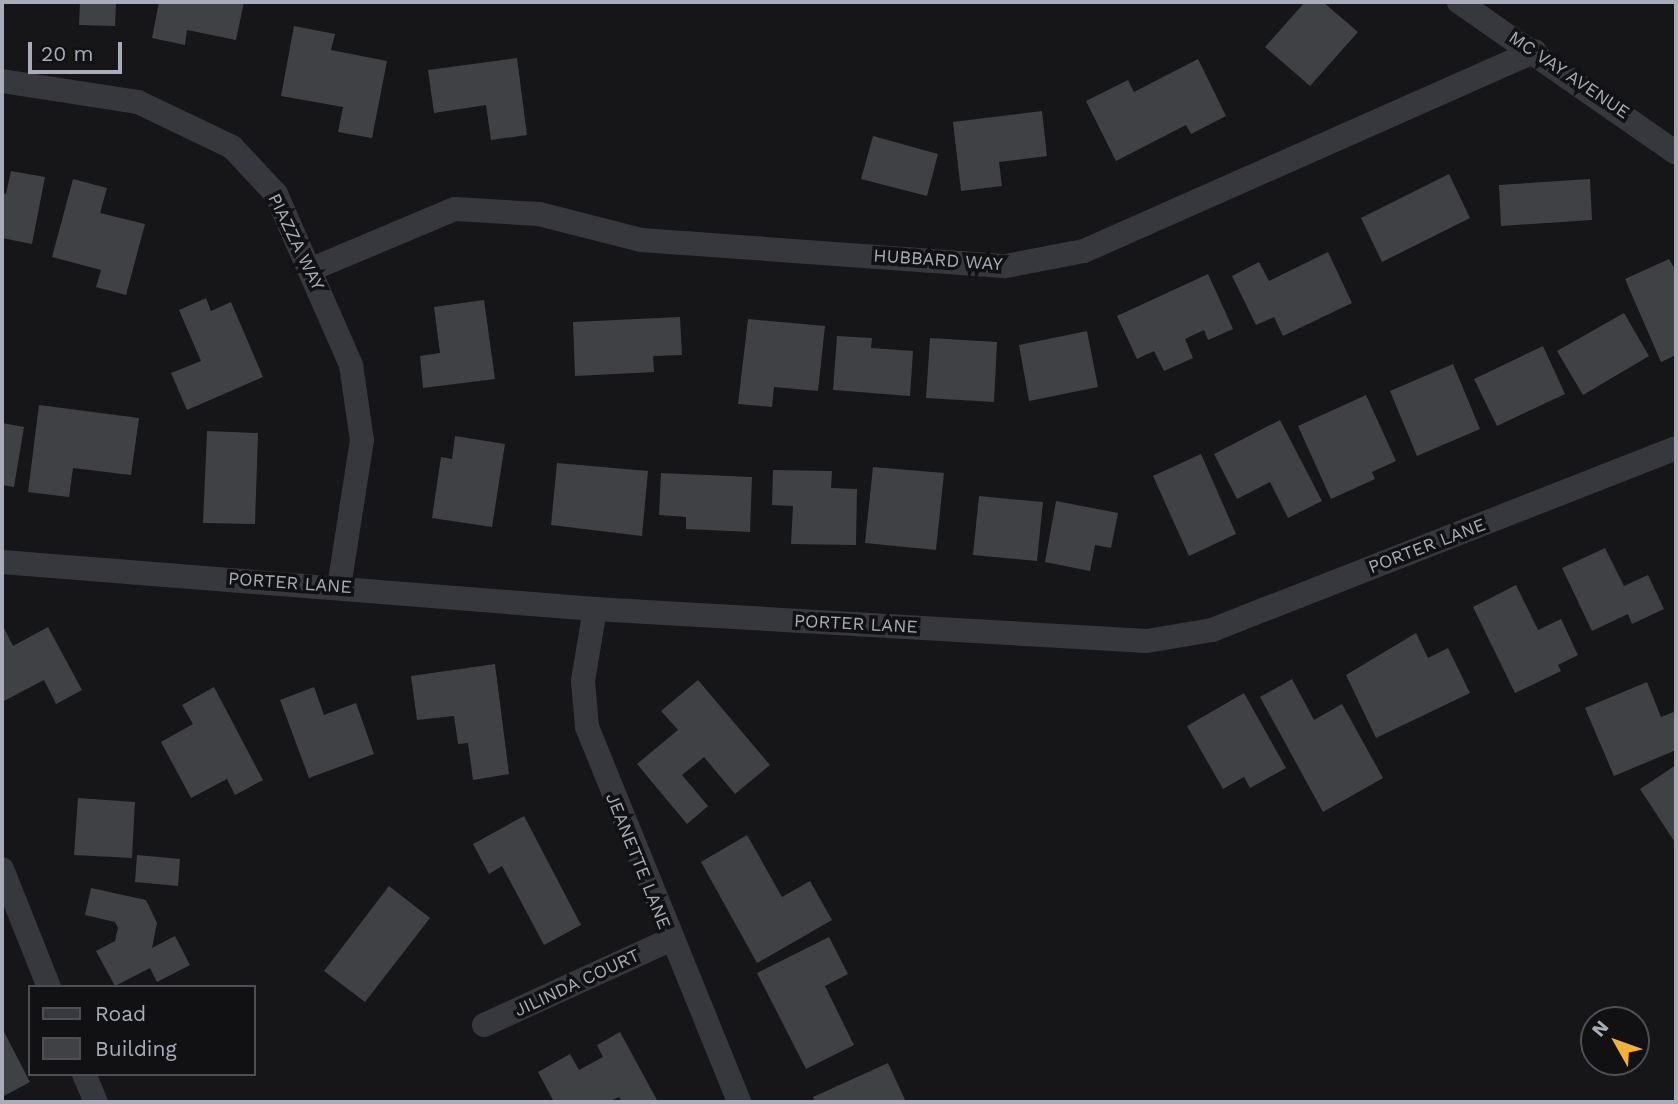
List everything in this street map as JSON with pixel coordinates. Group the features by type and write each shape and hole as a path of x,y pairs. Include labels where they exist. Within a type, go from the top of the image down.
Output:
{"street":[{"name":"MC VAY AVENUE","path":"1459,2 1535,51 1676,153"},
{"name":"HUBBARD WAY","path":"312,269 455,209 539,214 640,240 1006,266 1084,251 1535,51"},
{"name":"PIAZZA WAY","path":"2,81 138,102 232,147 276,194 312,269 351,365 362,440 339,587"},
{"name":"PORTER LANE","path":"2,562 595,609 1147,641 1212,630 1676,450"},
{"name":"JEANETTE LANE","path":"595,609 583,681 587,727 670,940 739,1102"},
{"path":"2,869 48,985"},
{"name":"JILINDA COURT","path":"484,1025 670,940"},
{"path":"85,1076 96,1102"}],"building":[{"path":"80,2 116,2 115,26 79,25"},
{"path":"159,2 244,2 236,40 187,30 185,45 152,38"},
{"path":"1305,2 1323,2 1358,32 1310,86 1265,47"},
{"path":"294,26 335,34 331,50 387,61 372,138 338,132 343,107 281,96"},
{"path":"517,58 527,135 491,140 486,105 434,113 428,70"},
{"path":"1198,59 1226,116 1191,134 1186,125 1116,161 1086,101 1128,80 1134,92"},
{"path":"1042,111 1047,156 999,162 1002,186 961,191 953,122"},
{"path":"873,136 938,154 927,196 861,179"},
{"path":"11,171 45,177 32,244 2,238 2,193 6,194"},
{"path":"1449,174 1470,218 1382,262 1361,218"},
{"path":"73,179 107,188 100,213 145,224 126,295 96,287 101,270 52,257"},
{"path":"1590,179 1592,220 1501,226 1499,185"},
{"path":"1328,252 1352,303 1283,336 1274,317 1256,325 1232,276 1259,262 1269,281"},
{"path":"1669,259 1676,271 1676,355 1661,362 1625,279"},
{"path":"1208,274 1233,329 1208,340 1204,330 1185,339 1193,358 1164,371 1154,351 1137,359 1117,316"},
{"path":"206,298 211,311 231,302 263,377 187,410 171,373 201,361 179,310"},
{"path":"484,300 495,379 423,388 420,356 440,353 434,307"},
{"path":"1624,313 1649,356 1583,395 1557,351"},
{"path":"680,317 682,355 653,356 654,372 575,376 573,322"},
{"path":"748,319 825,326 818,391 774,387 772,407 738,404"},
{"path":"1087,331 1098,387 1029,401 1019,345"},
{"path":"837,336 872,338 871,348 913,351 910,396 833,390"},
{"path":"930,338 997,342 994,402 926,398"},
{"path":"1543,346 1565,394 1497,426 1474,379"},
{"path":"1453,364 1480,429 1417,456 1390,391"},
{"path":"1366,395 1396,461 1372,472 1375,479 1331,499 1298,426"},
{"path":"39,405 139,418 131,475 73,468 69,497 28,492"},
{"path":"1280,420 1322,501 1288,518 1270,482 1237,499 1214,454"},
{"path":"2,423 24,427 14,487 2,485"},
{"path":"207,431 258,433 255,524 203,523"},
{"path":"455,436 505,444 492,527 432,518 441,457 452,459"},
{"path":"1201,454 1236,534 1189,556 1153,476"},
{"path":"557,463 648,471 642,536 551,525"},
{"path":"873,467 944,473 936,550 865,543"},
{"path":"773,470 832,471 831,488 857,489 856,545 791,544 793,506 772,505"},
{"path":"661,473 752,477 750,532 686,529 686,517 659,515"},
{"path":"979,496 1043,502 1037,561 973,555"},
{"path":"1056,501 1118,513 1111,548 1095,545 1090,571 1045,562"},
{"path":"1605,548 1624,586 1648,575 1664,609 1632,624 1628,614 1592,631 1562,568"},
{"path":"1516,585 1538,630 1561,619 1578,655 1558,665 1561,671 1515,693 1473,607"},
{"path":"2,624 13,646 48,627 82,690 56,704 44,680 2,702"},
{"path":"1416,633 1428,658 1448,648 1470,693 1376,738 1346,675"},
{"path":"495,664 509,774 473,780 468,743 458,744 454,716 417,720 411,676"},
{"path":"1292,679 1314,720 1342,704 1383,778 1323,812 1260,697"},
{"path":"698,680 770,765 735,794 704,757 682,775 708,806 687,824 637,764 678,730 661,711"},
{"path":"1647,682 1661,717 1676,711 1676,750 1614,776 1585,708"},
{"path":"214,687 263,780 235,795 227,779 191,798 161,742 193,724 182,705"},
{"path":"314,687 324,715 356,703 374,754 309,778 280,700"},
{"path":"1244,693 1286,768 1250,788 1244,777 1223,789 1187,726"},
{"path":"1676,765 1676,844 1640,789"},
{"path":"78,798 135,802 132,858 74,855"},
{"path":"524,816 581,925 544,945 502,866 489,874 473,844"},
{"path":"747,835 782,897 810,881 832,920 757,963 701,862"},
{"path":"137,855 180,859 178,886 135,882"},
{"path":"389,886 430,918 365,1002 324,971"},
{"path":"91,888 146,900 157,923 152,948 175,936 190,965 157,982 150,968 114,985 96,951 115,941 118,928 115,922 85,915"},
{"path":"829,937 848,974 825,986 854,1045 806,1069 757,973"},
{"path":"2,1028 30,1082 2,1097"},
{"path":"620,1032 658,1102 622,1102 619,1097 608,1102 554,1102 538,1072 570,1054 579,1070 603,1057 597,1045"},
{"path":"888,1063 906,1102 815,1102 813,1097"}]}
